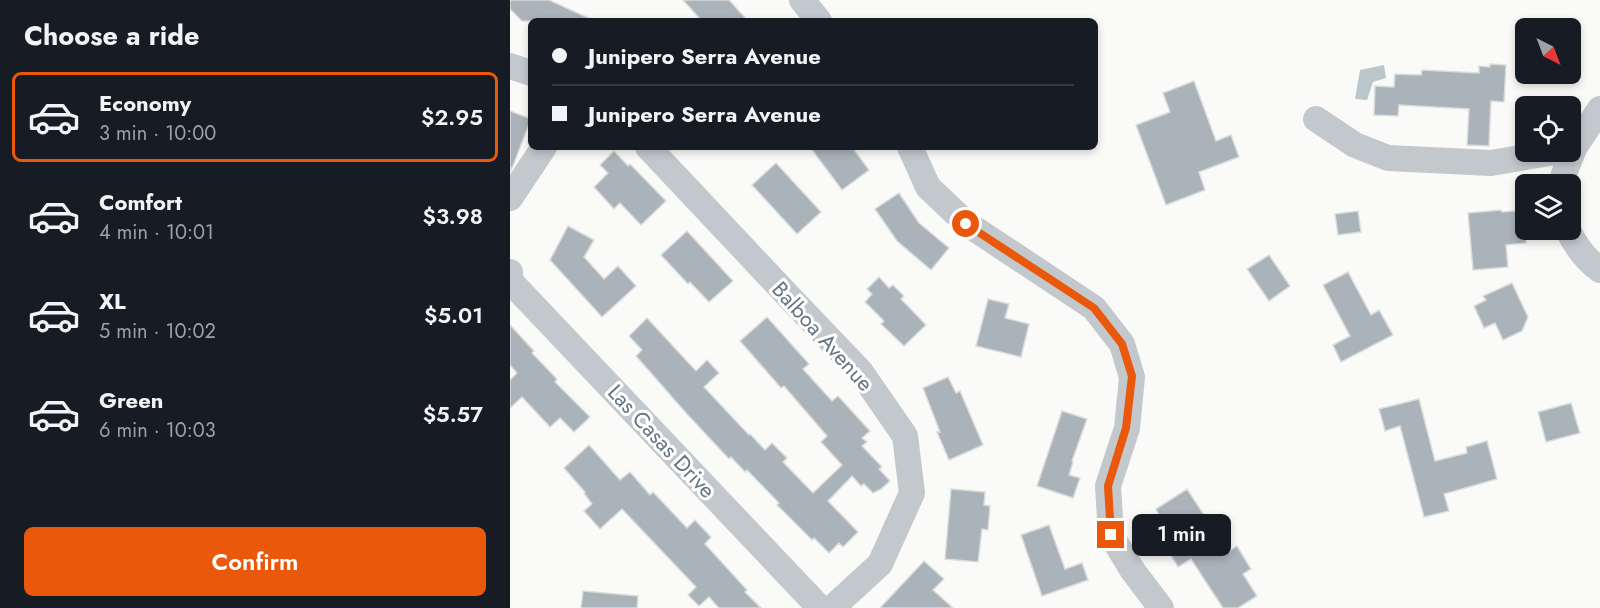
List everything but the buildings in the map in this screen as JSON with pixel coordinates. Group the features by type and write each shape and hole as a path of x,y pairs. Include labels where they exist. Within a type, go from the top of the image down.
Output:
{"street":[{"path":"802,0 817,18"},
{"path":"510,66 528,72"},
{"path":"1581,133 1600,109"},
{"path":"1316,118 1354,145 1388,158 1491,163 1515,159"},
{"path":"510,198 542,150"},
{"name":"Balboa Avenue","path":"651,150 860,371 905,436 912,494 880,564 832,608"},
{"path":"911,150 928,187 966,224 1094,308 1122,344 1132,376 1126,428 1108,486 1111,535 1133,571 1161,608"},
{"path":"1573,240 1588,261 1600,270"},
{"name":"Las Casas Drive","path":"510,272 510,281 820,608"}],"shaded area":[{"path":"1384,65 1386,78 1373,82 1367,100 1355,99 1360,70"}],"route":[{"path":"966,224 1094,308 1122,344 1132,376 1126,428 1108,486 1111,535"}]}
